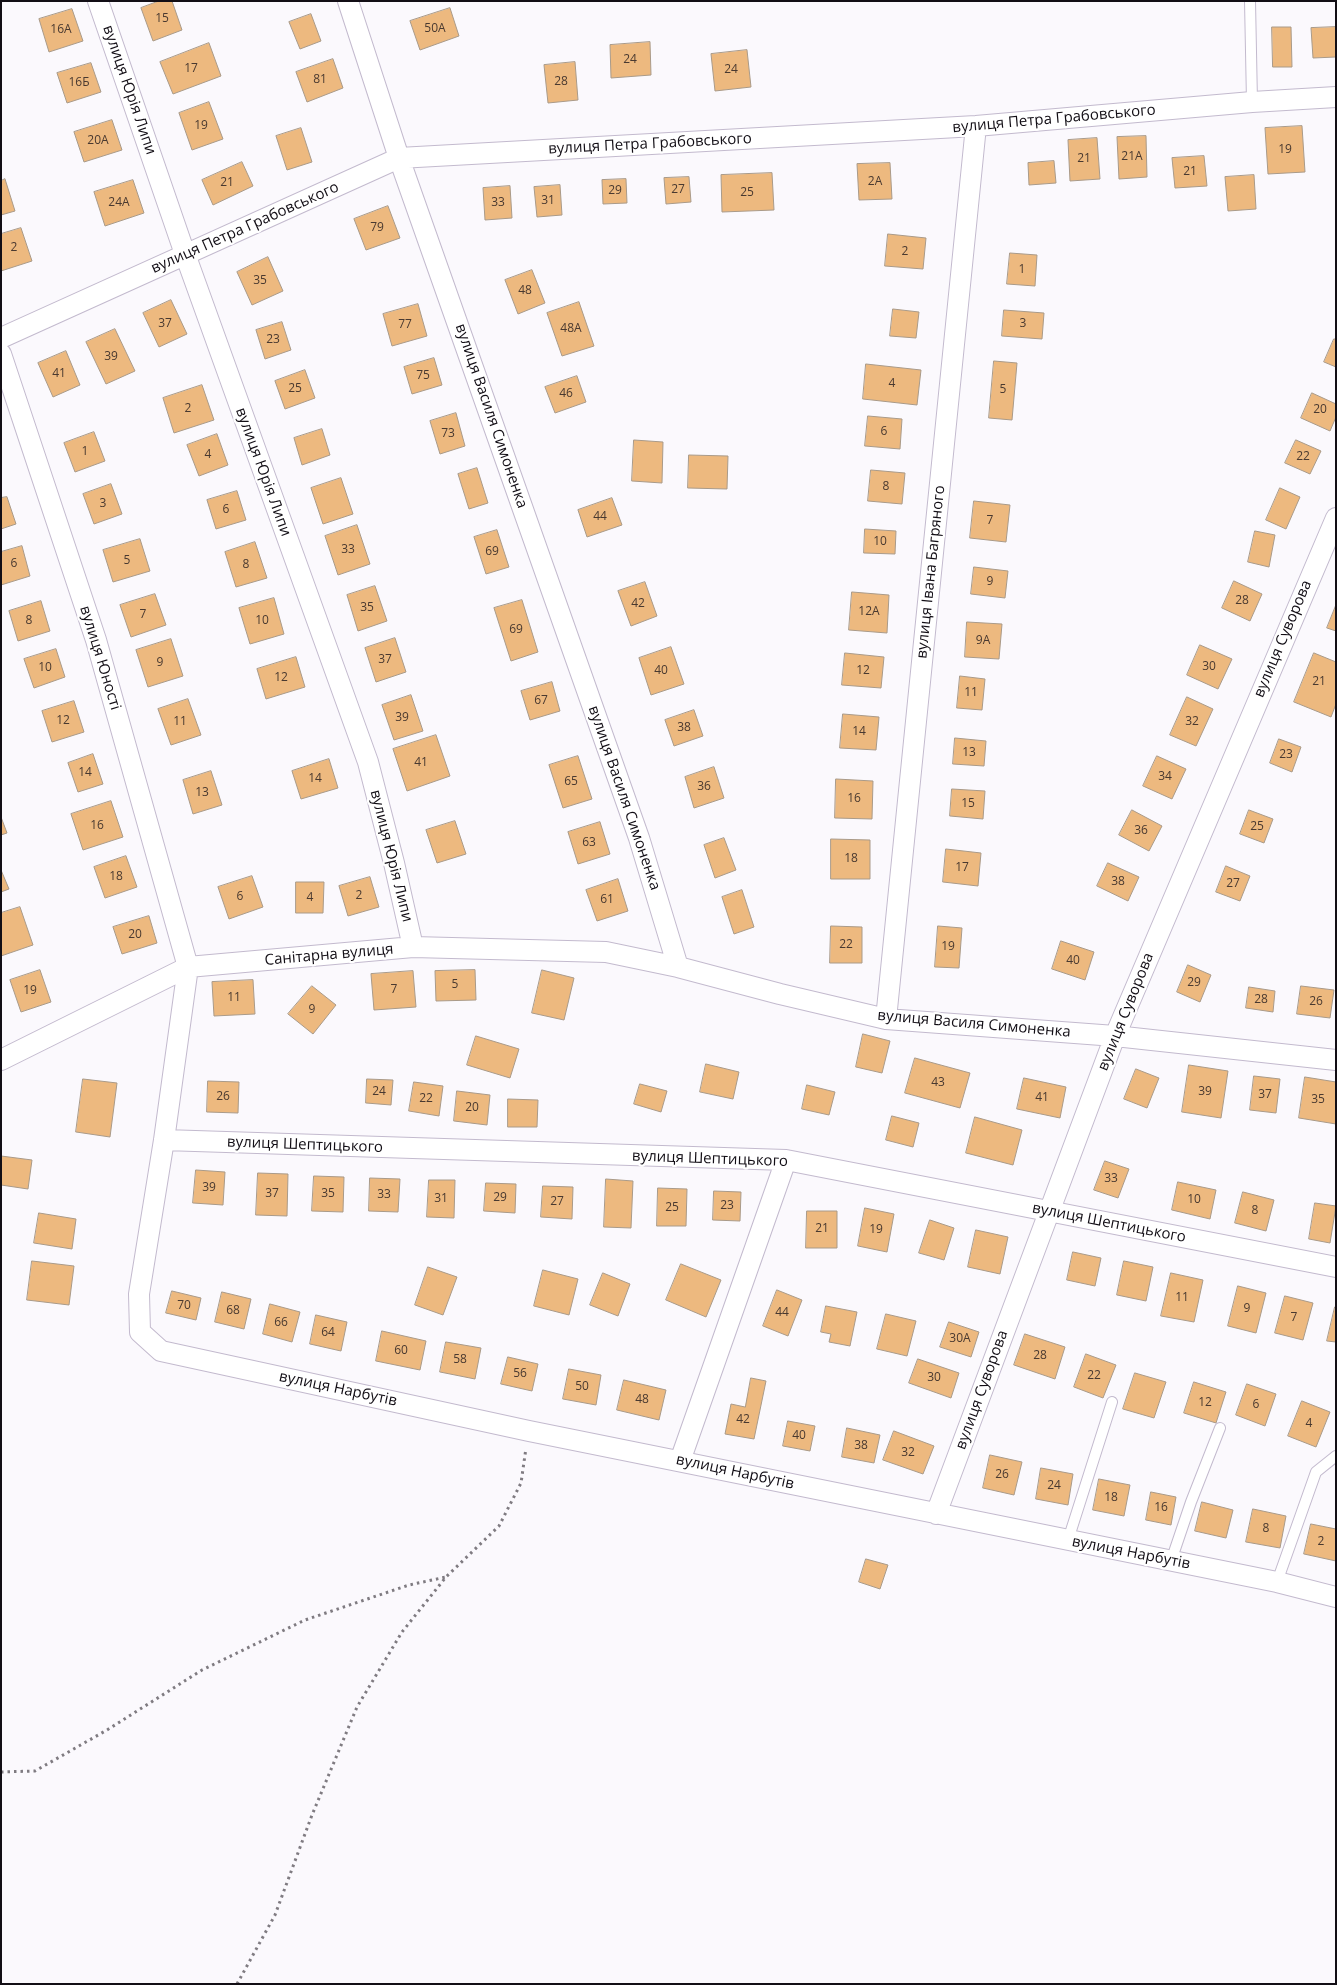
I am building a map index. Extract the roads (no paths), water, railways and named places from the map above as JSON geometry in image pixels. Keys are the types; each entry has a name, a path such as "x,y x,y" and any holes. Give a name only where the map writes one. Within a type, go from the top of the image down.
{"street":[{"name":"вулиця Юрія Липи","path":"98,1 185,254 368,762 394,863 413,948"},
{"name":"вулиця Василя Симоненка","path":"348,1 400,158 639,838 678,967 886,1019 1115,1036 1336,1060"},
{"name":"вулиця Петра Грабовського","path":"1,338 400,158 976,126 1252,102 1336,97"},
{"name":"вулиця Івана Багряного","path":"886,1019 976,126"},
{"name":"вулиця Юності","path":"1,354 96,640 188,966"},
{"name":"вулиця Суворова","path":"936,1514 1115,1036 1336,518"},
{"name":"Санітарна вулиця","path":"1,1060 188,966 413,948 606,952 678,967"},
{"path":"164,1140 188,966"},
{"name":"вулиця Шептицького","path":"164,1140 786,1160 1336,1267"},
{"name":"вулиця Нарбутів","path":"164,1140 139,1294 140,1332 161,1350 529,1431 1277,1582 1336,1597"},
{"path":"680,1461 786,1160"}],"lane":[{"path":"1250,1 1252,102"},
{"path":"1068,1540 1112,1402"},
{"path":"1171,1561 1220,1428"},
{"path":"1277,1582 1316,1472 1336,1456"}]}
